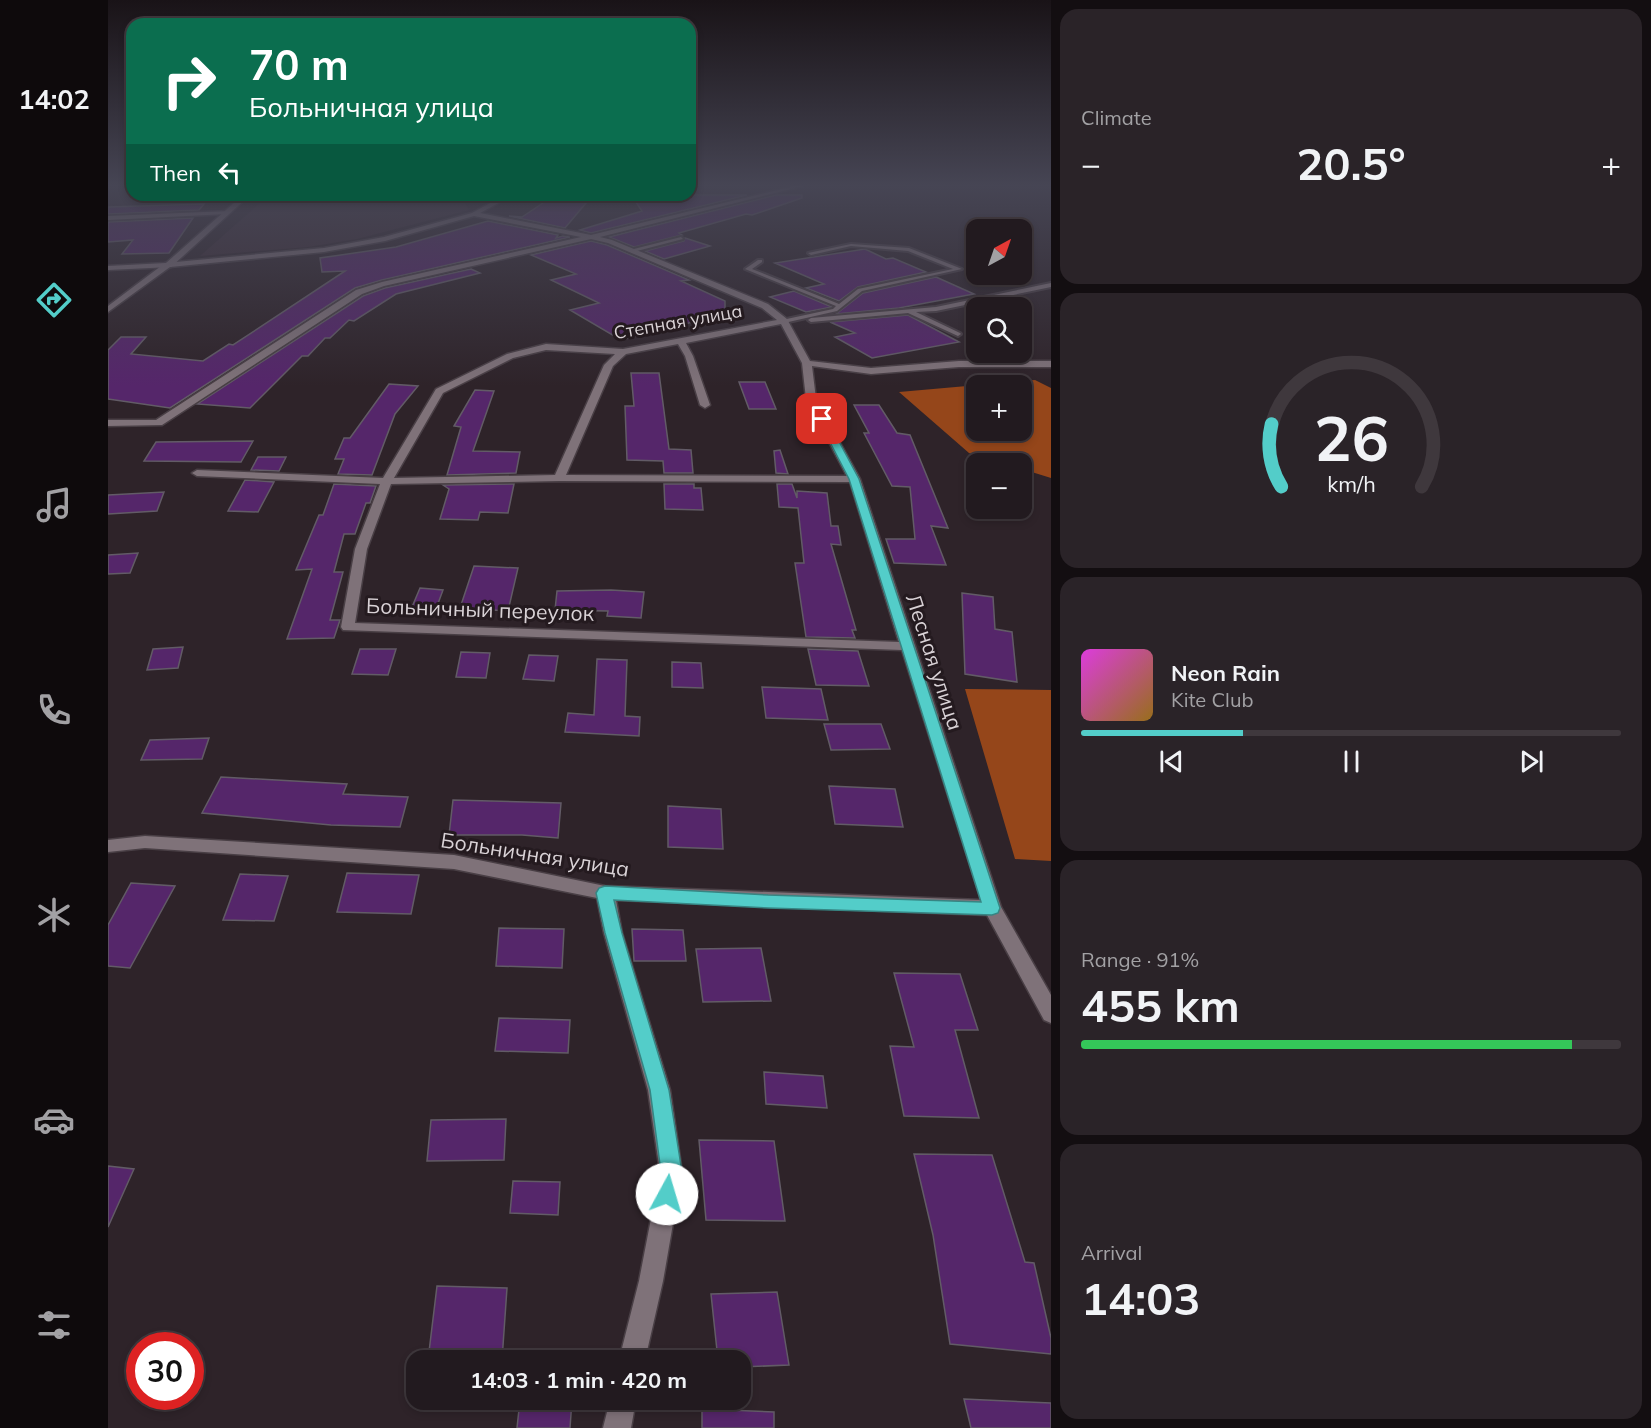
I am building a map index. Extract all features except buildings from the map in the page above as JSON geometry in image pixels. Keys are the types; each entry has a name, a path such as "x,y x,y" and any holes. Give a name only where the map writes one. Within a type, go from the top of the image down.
{"street":[{"path":"108,310 182,253"},
{"path":"108,268 168,265 297,253"},
{"path":"108,423 158,423 359,292 382,284 522,253"},
{"path":"639,253 765,306 784,321"},
{"name":"Степная улица","path":"387,481 439,391 510,356 546,347 623,352 784,321"},
{"name":"Лесная улица","path":"784,321 807,363 811,399 854,479 992,908 1051,1014"},
{"path":"680,340 689,356 705,405"},
{"path":"559,478 609,365 623,352"},
{"path":"807,363 871,371 959,364 1051,364"},
{"path":"197,472 387,481 559,478 854,479"},
{"name":"Больничный переулок","path":"387,481 361,549 348,627 906,646"},
{"name":"Больничная улица","path":"108,846 146,842 454,862 605,893 768,902 992,908"},
{"path":"605,893 614,933 659,1090 671,1172 651,1281 634,1350"},
{"path":"617,1428 622,1410"}],"lane":[{"path":"784,321 835,310 860,290 959,269 916,253"},
{"path":"760,261 748,269 840,306"},
{"path":"799,317 816,321 936,309 1051,285"},
{"path":"909,311 958,334"}],"shaded area":[{"path":"204,253 240,253 200,256"},
{"path":"1032,380 1051,388 1051,478 1032,472 1032,453 969,453 899,392 966,386 966,441 1032,441"},
{"path":"965,689 1051,690 1051,861 1015,859"}],"route":[{"path":"667,1194 671,1172 659,1090 614,933 605,893 768,902 992,908 854,479 822,419"}]}
